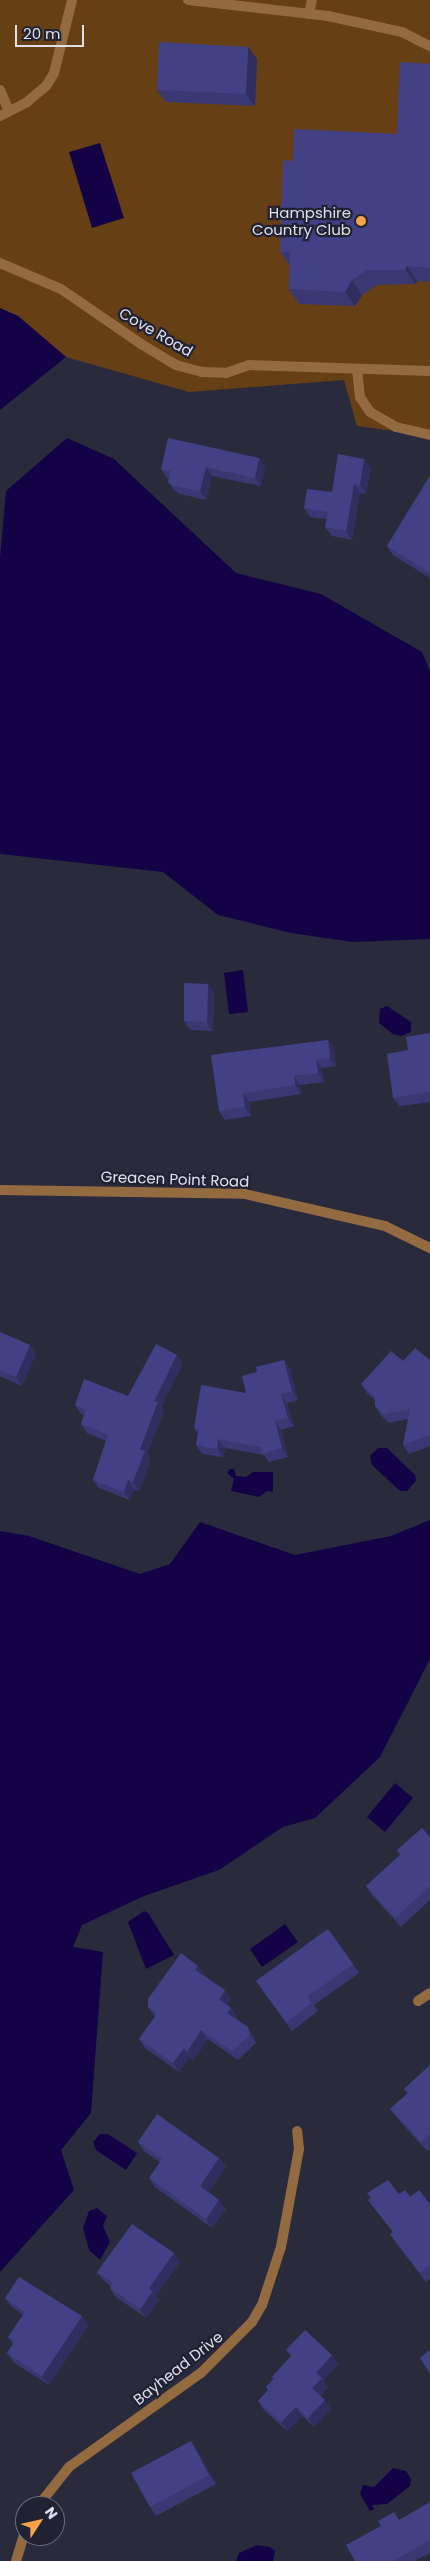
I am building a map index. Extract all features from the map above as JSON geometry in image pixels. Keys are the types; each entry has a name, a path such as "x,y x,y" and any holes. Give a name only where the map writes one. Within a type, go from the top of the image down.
{"street":[{"path":"0,90 5,113 46,86 54,73 72,0"},
{"path":"188,0 219,2 309,14 402,32 428,43"},
{"path":"309,14 312,0"},
{"name":"Cove Road","path":"0,262 61,289 176,365 202,372 226,373 249,365 430,371"},
{"path":"357,369 360,397 370,412 396,427 430,435"},
{"name":"Greacen Point Road","path":"0,1190 245,1194 385,1226 430,1248"},
{"path":"418,2001 430,1993"},
{"name":"Bayhead Drive","path":"46,2496 69,2467 201,2373 252,2322 262,2305 281,2247 299,2149 297,2131"},
{"path":"16,2561 20,2546"}],"shaded area":[{"name":"Hampshire Country Club","path":"0,0 430,0 430,436 357,426 344,380 189,392 66,357 18,316 0,308"},
{"path":"100,143 124,218 92,228 69,152"},
{"path":"0,308 18,316 66,357 0,410"},
{"path":"67,438 114,459 236,573 321,594 422,652 430,671 430,939 353,942 291,933 218,915 163,872 0,854 0,558 6,491"},
{"path":"243,970 248,1012 229,1014 224,973"},
{"path":"387,1006 411,1022 411,1032 401,1036 393,1034 379,1023 380,1009"},
{"path":"378,1448 387,1448 415,1475 416,1481 407,1491 400,1491 372,1465 370,1456"},
{"path":"230,1469 234,1469 236,1476 246,1477 253,1472 273,1472 273,1492 267,1491 259,1497 231,1491 234,1479 227,1473"},
{"path":"430,1520 430,1659 380,1757 315,1818 283,1827 219,1870 144,1896 82,1925 73,1947 103,1952 91,2113 61,2150 74,2190 0,2272 0,1531 29,1536 140,1574 170,1564 200,1522 295,1555 391,1536"},
{"path":"395,1783 413,1798 385,1832 367,1817"},
{"path":"144,1911 148,1913 174,1955 146,1969 128,1922"},
{"path":"285,1924 298,1942 262,1967 250,1949"},
{"path":"100,2134 108,2134 137,2153 126,2170 96,2150 93,2142"},
{"path":"97,2208 107,2216 103,2226 110,2242 100,2260 89,2250 83,2228 89,2211"},
{"path":"393,2468 406,2471 411,2479 410,2486 387,2504 372,2505 374,2509 370,2511 360,2494 363,2485 374,2487"},
{"path":"257,2545 270,2547 275,2551 273,2561 236,2561 239,2553"}],"building":[{"path":"159,42 248,47 246,94 157,90"},
{"name":"Hampshire Country Club","path":"400,62 430,64 430,268 407,266 405,270 367,270 352,280 345,292 289,289 290,252 280,252 283,160 293,161 294,129 397,134"},
{"path":"168,438 259,458 255,478 206,467 200,491 174,486 168,482 171,471 161,469"},
{"path":"338,454 364,459 360,485 354,484 346,531 325,527 328,512 304,508 307,489 332,492"},
{"path":"430,477 430,573 387,546"},
{"path":"184,983 208,984 207,1022 184,1021"},
{"path":"430,1033 430,1092 393,1098 387,1054 408,1050 406,1037"},
{"path":"328,1040 330,1058 316,1060 318,1073 294,1076 295,1085 243,1093 245,1107 219,1111 211,1055"},
{"path":"0,1332 30,1345 16,1377 0,1370"},
{"path":"156,1344 177,1355 154,1401 158,1402 140,1449 145,1451 133,1482 128,1480 124,1492 93,1480 108,1435 81,1424 86,1410 75,1405 84,1379 128,1396"},
{"path":"415,1348 430,1360 430,1435 403,1445 410,1409 383,1414 375,1406 375,1397 361,1384 391,1351 403,1361"},
{"path":"284,1360 292,1391 281,1394 288,1418 275,1421 282,1448 263,1454 261,1447 218,1439 217,1449 196,1445 199,1429 194,1428 201,1385 246,1393 242,1376 257,1372 256,1367"},
{"path":"422,1828 430,1837 430,1886 395,1918 366,1886 401,1854 397,1850"},
{"path":"328,1929 353,1964 307,1997 312,2003 286,2022 256,1981"},
{"path":"181,1953 198,1966 195,1970 225,1990 219,1999 231,2008 227,2013 248,2027 250,2035 232,2051 201,2030 187,2052 184,2048 173,2063 139,2039 157,2014 148,2007 148,1999"},
{"path":"430,2065 430,2133 421,2142 390,2109 408,2093 404,2089"},
{"path":"157,2114 219,2158 200,2186 219,2200 206,2219 149,2178 162,2159 138,2142"},
{"path":"388,2180 399,2194 405,2190 410,2197 419,2190 430,2204 430,2265 420,2273 390,2234 393,2232 368,2200 371,2198 367,2193"},
{"path":"132,2224 174,2253 149,2288 153,2291 140,2309 110,2288 113,2283 97,2272"},
{"path":"19,2277 82,2316 42,2376 7,2353 15,2341 8,2337 25,2312 5,2298"},
{"path":"305,2330 332,2355 316,2373 322,2378 312,2388 325,2400 308,2418 296,2407 281,2422 258,2401 268,2390 266,2387 274,2379 272,2377 292,2355 286,2350"},
{"path":"430,2350 430,2374 420,2358"},
{"path":"191,2441 209,2475 150,2507 131,2473"},
{"path":"430,2502 430,2540 393,2561 355,2561 346,2545 381,2526 378,2521 394,2512 399,2520"}],"place":[{"name":"Hampshire Country Club","path":"361,221"}]}
